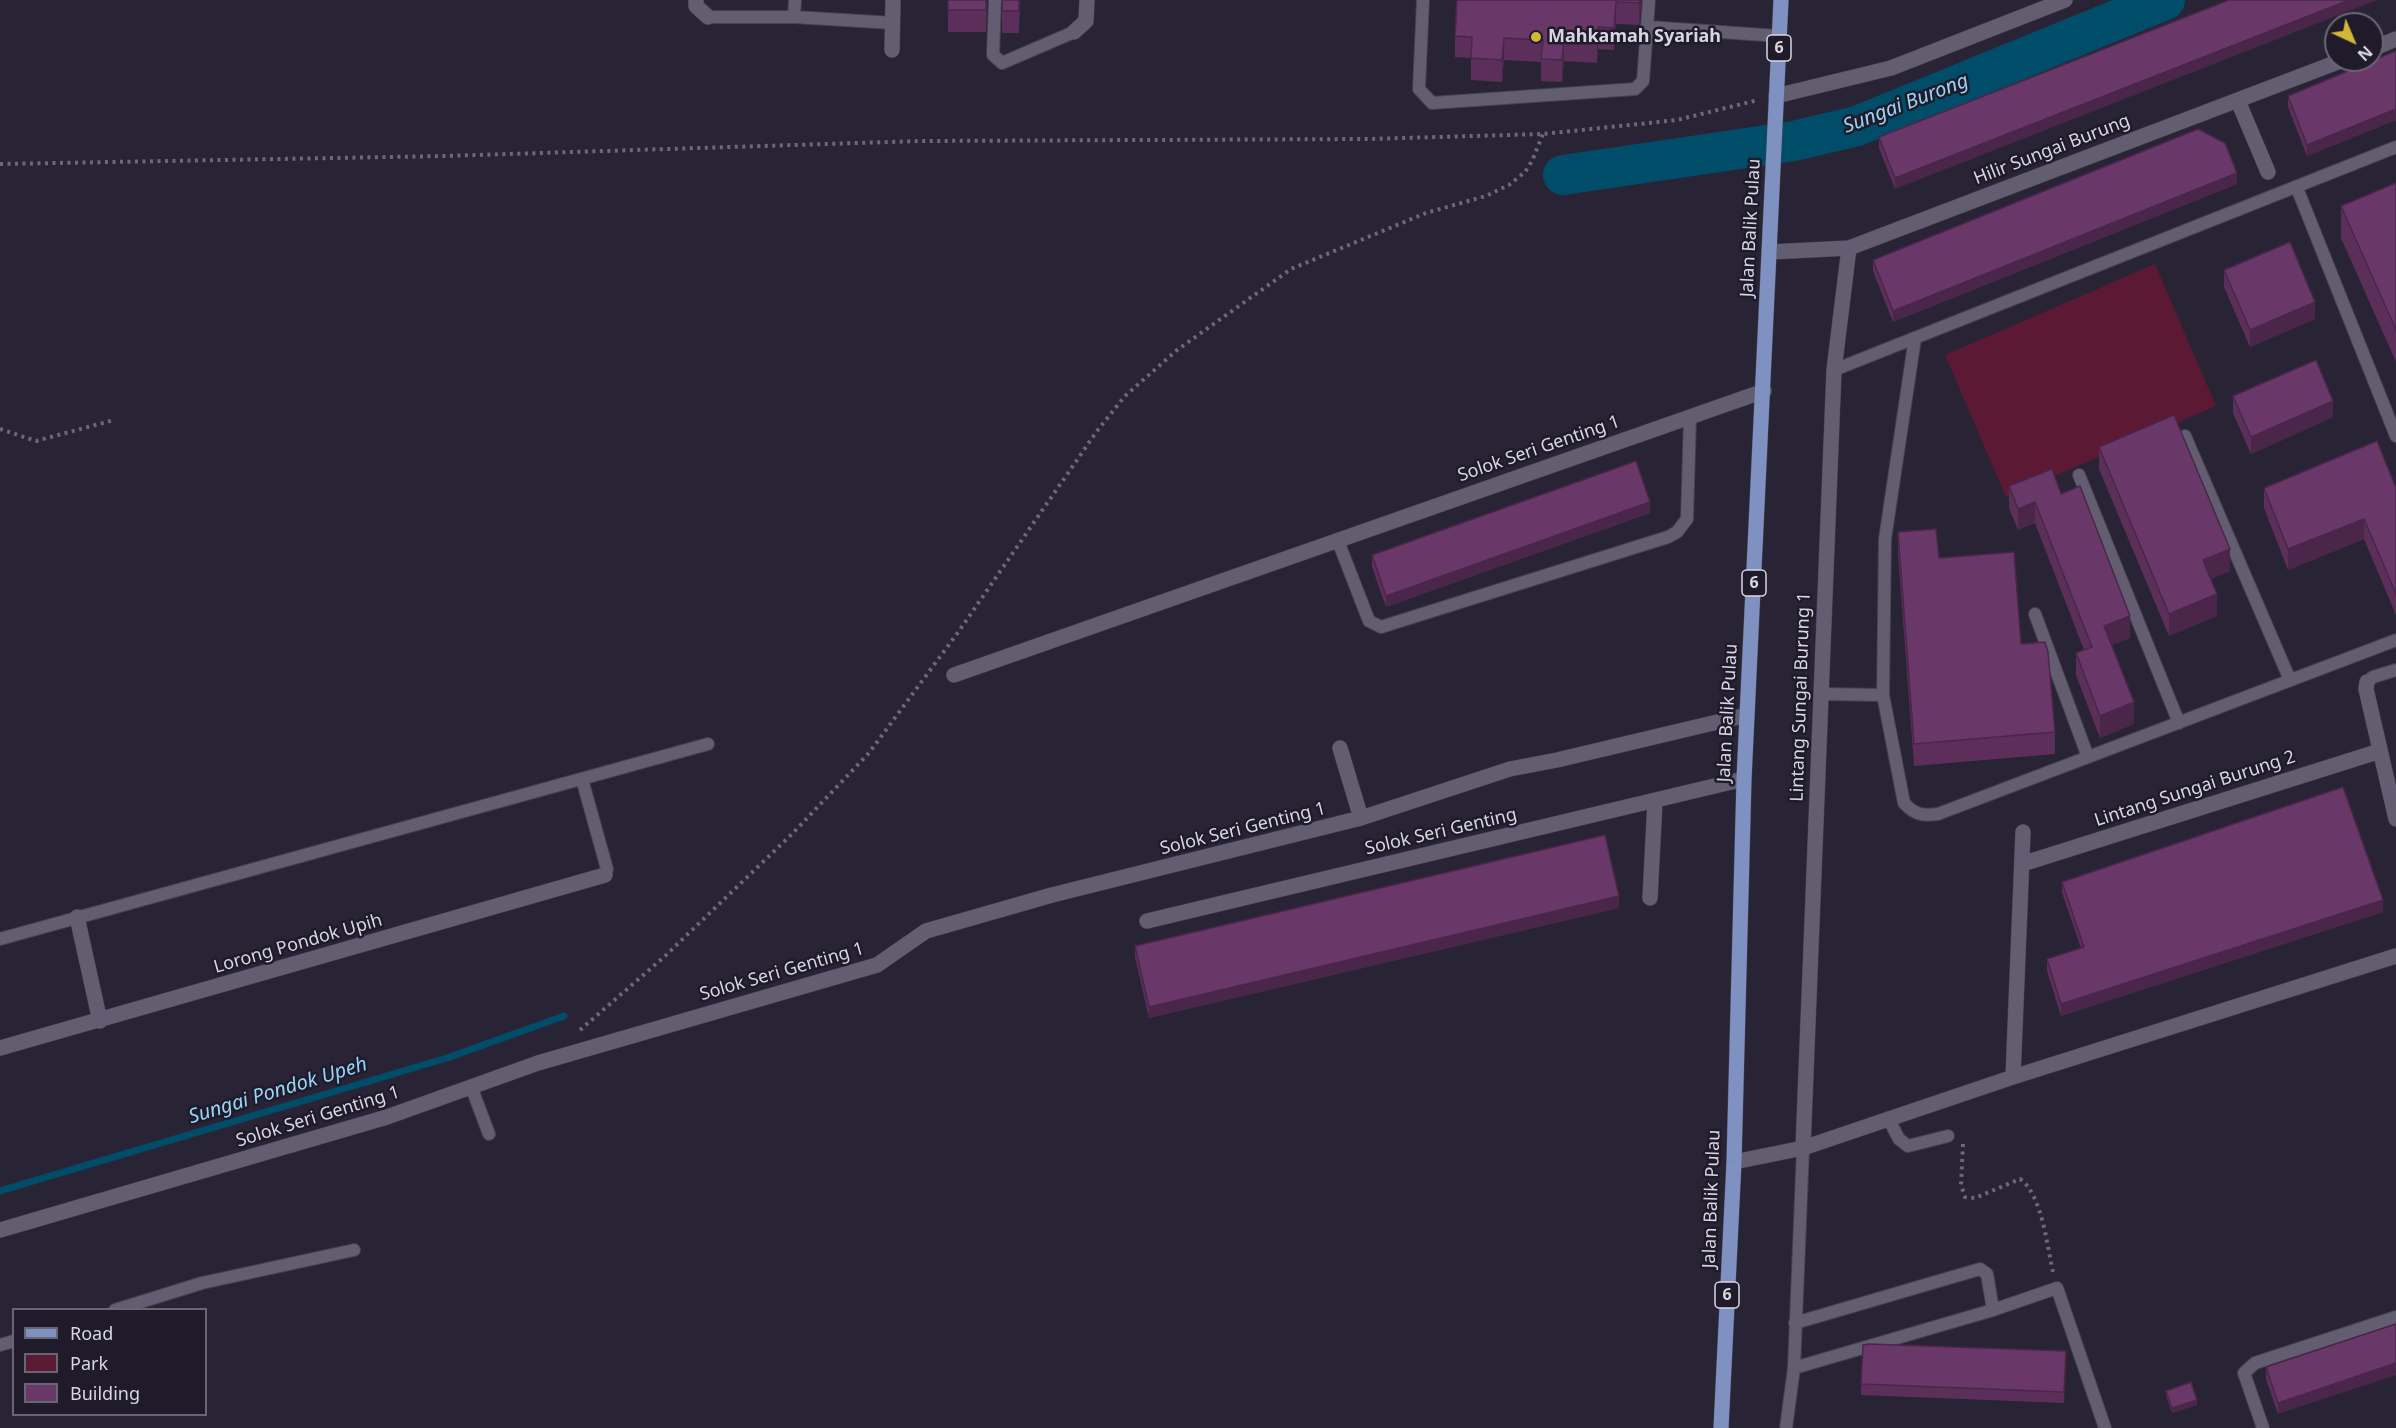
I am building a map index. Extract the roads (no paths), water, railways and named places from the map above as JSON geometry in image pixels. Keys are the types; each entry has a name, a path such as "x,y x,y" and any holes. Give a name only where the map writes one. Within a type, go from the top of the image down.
{"main road":[{"name":"Jalan Balik Pulau","path":"1721,1428 1734,1162 1744,779 1781,0"}],"street":[{"path":"696,0 696,6 708,17"},
{"path":"892,50 893,0"},
{"path":"1074,32 1086,21 1087,0"},
{"path":"1776,96 1891,68 2065,0"},
{"name":"Hilir Sungai Burung","path":"1770,252 1849,248 2324,67"},
{"path":"2238,101 2268,172"},
{"name":"Lintang Sungai Burung 1","path":"1803,1148 1834,370 1849,248"},
{"name":"Solok Seri Genting 1","path":"954,675 1764,391"},
{"path":"2367,682 2366,689 2396,819"},
{"name":"Solok Seri Genting 1","path":"0,1230 387,1118 472,1089 538,1063 877,965 926,931 1052,895 1361,818 1510,769 1747,715"},
{"path":"1340,747 1361,818"},
{"name":"Lintang Sungai Burung 2","path":"2022,864 2380,751"},
{"name":"Solok Seri Genting","path":"1147,921 1744,779"},
{"path":"1650,898 1655,801"},
{"path":"2013,1077 2024,832"},
{"name":"Lorong Pondok Upih","path":"0,1048 605,875"},
{"path":"77,917 100,1021"},
{"path":"1734,1162 1803,1148 2013,1077 2396,956"}],"lane":[{"path":"794,18 795,0"},
{"path":"995,0 993,55 1002,63 1074,32"},
{"path":"1423,0 1419,89 1432,103 1635,89 1643,81 1649,0"},
{"path":"708,17 893,23"},
{"path":"1648,27 1779,36"},
{"path":"1834,370 2396,147"},
{"path":"2297,188 2396,436"},
{"path":"1915,338 1885,539 1883,695 1904,803 1912,812 1924,816 1938,814 2396,640"},
{"path":"1338,541 1369,621 1381,627 1668,537 1677,532 1687,519 1690,417"},
{"path":"2185,436 2290,680"},
{"path":"2079,475 2179,723"},
{"path":"2035,614 2088,757"},
{"path":"2367,682 2373,677 2396,670"},
{"path":"1821,694 1883,695"},
{"path":"0,939 708,744"},
{"path":"582,779 608,869 605,875"},
{"path":"472,1089 489,1134"},
{"path":"1888,1119 1899,1139 1908,1146 1948,1136"},
{"path":"1786,1428 1794,1368 1803,1148"},
{"path":"121,1308 202,1283 354,1250"},
{"path":"1795,1323 1980,1269 1987,1274 1994,1310"},
{"path":"1794,1368 1994,1310 2057,1288 2105,1428"},
{"path":"2263,1428 2244,1373 2255,1363 2396,1317"}],"waterway":[{"name":"Sungai Burong","path":"1563,175 1794,141 1857,126 2165,0"},
{"name":"Sungai Pondok Upeh","path":"0,1191 447,1058 564,1016"}],"place":[{"name":"Mahkamah Syariah","path":"1536,37"}]}
